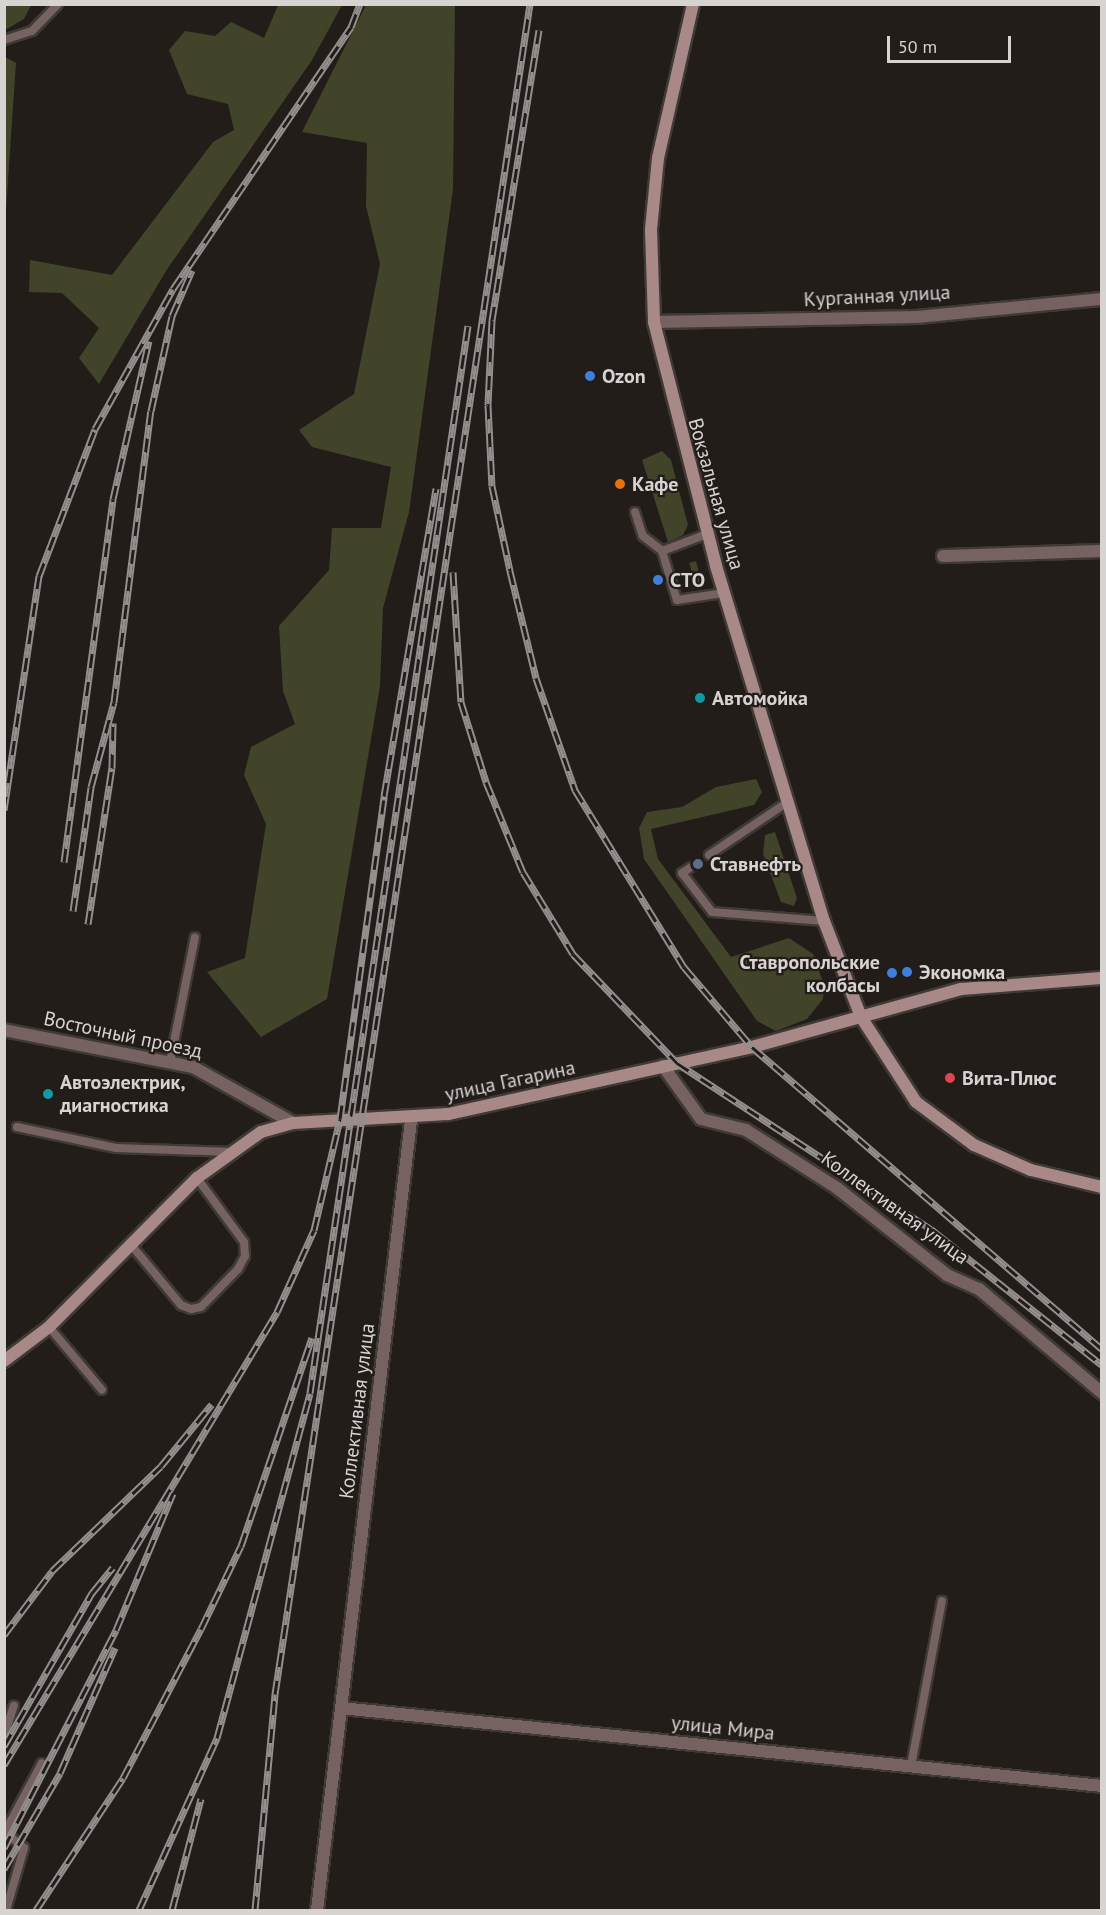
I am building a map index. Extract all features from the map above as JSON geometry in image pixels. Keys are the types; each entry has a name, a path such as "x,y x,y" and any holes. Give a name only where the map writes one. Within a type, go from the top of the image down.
{"main road":[{"name":"Вокзальная улица","path":"693,4 658,158 651,230 654,322 707,534 786,803 824,921 861,1017 916,1102 974,1145 1031,1170 1101,1187"},
{"name":"улица Гагарина","path":"4,1361 49,1327 198,1178 261,1132 292,1123 411,1120 663,1066 861,1017 961,989 1101,978"}],"street":[{"name":"Курганная улица","path":"654,322 917,316 1101,299"},
{"path":"943,556 1101,551"},
{"name":"Восточный проезд","path":"4,1030 193,1066 292,1123"},
{"name":"Коллективная улица","path":"663,1066 701,1119 746,1130 837,1188 947,1275 979,1289 1101,1393"},
{"name":"Коллективная улица","path":"317,1911 411,1120"},
{"name":"улица Мира","path":"341,1708 1101,1786"}],"lane":[{"path":"4,40 32,31 58,4"},
{"path":"635,512 643,536 662,551 677,600 724,593"},
{"path":"662,551 707,534"},
{"path":"709,855 786,803"},
{"path":"691,867 682,873 712,912 824,921"},
{"path":"170,1062 195,937"},
{"path":"17,1127 116,1148 232,1152"},
{"path":"132,1246 181,1305 191,1309 201,1307 238,1269 245,1256 244,1242 198,1178"},
{"path":"49,1327 102,1390"},
{"path":"912,1767 942,1601"},
{"path":"4,1736 14,1706"},
{"path":"6,1911 24,1848 5,1832 42,1763"}],"green space":[{"path":"5,4 31,5 24,19 5,30"},
{"path":"278,5 342,5 312,60 166,271 99,384 79,358 99,328 62,293 29,292 30,260 112,275 213,142 234,130 228,104 187,94 169,50 185,31 215,36 231,22 264,38"},
{"path":"366,5 455,5 453,189 409,512 383,608 380,686 327,999 261,1037 207,972 245,958 266,824 244,775 251,747 295,724 283,691 279,626 329,570 332,528 381,528 391,467 312,447 299,430 354,394 380,264 366,206 367,143 302,132"},
{"path":"5,57 16,63 5,225"},
{"path":"662,451 671,460 688,525 683,535 668,542 642,460"},
{"path":"696,561 702,584 697,586 689,563"},
{"path":"756,779 762,792 754,805 651,829 658,859 731,957 789,938 813,954 824,985 823,999 807,1019 776,1031 757,1021 644,859 639,828 647,812 682,807 716,787"},
{"path":"775,832 797,898 794,906 781,902 763,854 765,835"}],"railway":[{"path":"4,810 39,576 95,429 173,289 351,27 360,4"},
{"path":"255,1910 275,1694 530,4"},
{"path":"539,30 492,320 488,405 492,486 510,571 536,678 575,790 684,967 752,1047 1102,1349"},
{"path":"73,911 91,787 114,702 151,411 172,316 192,270"},
{"path":"139,1910 217,1738 310,1393 468,326"},
{"path":"64,862 113,499 149,341"},
{"path":"4,1765 277,1312 314,1230 340,1119 384,796 436,488"},
{"path":"453,572 461,702 486,782 523,872 573,954 677,1063 931,1229 1102,1365"},
{"path":"88,924 112,768 113,723"},
{"path":"36,1910 123,1778 201,1629 241,1546 312,1338"},
{"path":"4,1635 52,1571 161,1466 212,1404"},
{"path":"4,1848 116,1630 173,1493"},
{"path":"4,1746 92,1593 113,1567"},
{"path":"4,1869 60,1773 115,1648"},
{"path":"172,1910 201,1799"}],"place":[{"name":"Ozon","path":"590,376"},
{"name":"Кафе","path":"620,484"},
{"name":"СТО","path":"658,580"},
{"name":"Автомойка","path":"700,698"},
{"name":"Ставнефть","path":"698,864"},
{"name":"Экономка","path":"907,972"},
{"name":"Ставропольские колбасы","path":"892,973"},
{"name":"Вита-Плюс","path":"950,1078"},
{"name":"Автоэлектрик, диагностика","path":"48,1094"}]}
